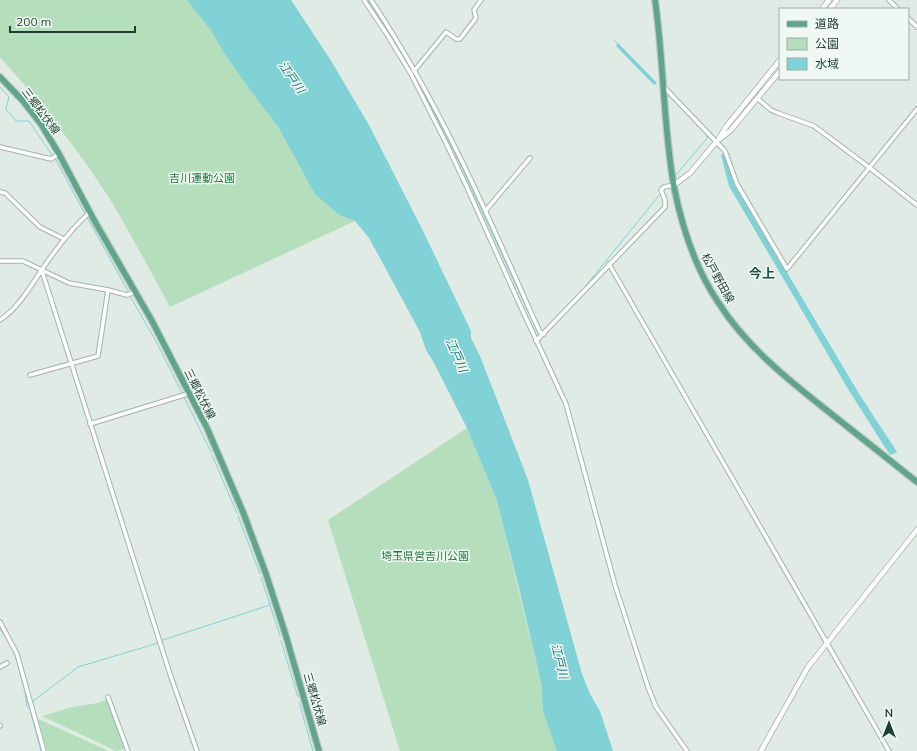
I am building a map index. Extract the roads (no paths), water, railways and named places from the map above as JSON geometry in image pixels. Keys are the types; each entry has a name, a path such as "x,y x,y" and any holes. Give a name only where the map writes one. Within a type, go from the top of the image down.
{"main road":[{"name":"松戸野田線","path":"655,0 660,31 668,143 674,185 682,220 698,265 718,302 760,353 800,390 917,482"},
{"name":"三郷松伏線","path":"0,77 23,101 41,124 59,154 87,215 163,342 207,428 227,473 257,550 286,636 319,751"}],"street":[{"path":"364,0 411,74 466,183 536,341 566,404 615,585 648,688 656,707 687,751"},
{"path":"371,0 415,71 437,112 486,210 532,317 540,332 544,334"},
{"path":"411,74 446,32 456,39 460,39 476,18 474,10 481,0"},
{"path":"823,8 829,0"},
{"path":"831,8 837,0"},
{"path":"889,0 897,8"},
{"path":"909,19 917,27"},
{"path":"536,341 664,207 665,200 661,190 664,187 674,185 690,173 779,61"},
{"path":"717,141 730,131 779,72"},
{"path":"664,87 725,150 737,184 787,269 917,109"},
{"path":"758,99 778,113 814,126 917,205"},
{"path":"0,147 51,159 59,154"},
{"path":"486,210 530,158"},
{"path":"0,192 5,193 40,227 64,239"},
{"path":"0,320 10,313 31,287 64,239 87,215"},
{"path":"0,261 23,262 69,283 127,295 134,292"},
{"path":"609,264 889,751"},
{"path":"42,271 170,674 197,751"},
{"path":"30,375 98,356 108,290"},
{"path":"90,424 188,393"},
{"path":"761,751 800,678 826,642 917,530"},
{"path":"0,622 17,654 44,751"},
{"path":"0,667 7,663"},
{"path":"108,698 128,751"}],"water":[{"name":"江戸川","path":"187,0 291,0 330,59 369,125 423,231 471,331 471,338 480,356 528,480 582,674 590,694 600,711 613,751 557,751 543,711 542,687 497,501 467,428 426,350 420,332 369,238 355,221 339,215 315,194 277,125 226,56 212,32"},
{"path":"618,43 657,83 654,85 616,46"},
{"path":"724,153 735,185 858,392 897,452 891,455 888,452 848,389 729,186 721,155"}],"waterway":[{"path":"368,0 375,9"},
{"path":"614,40 619,45"},
{"path":"398,46 447,137 540,335"},
{"path":"0,87 9,97 6,109 16,121 29,121 52,155"},
{"path":"675,176 708,137 706,136"},
{"path":"56,160 85,214"},
{"path":"579,294 661,193"},
{"path":"87,217 129,293"},
{"path":"130,296 157,343 182,393"},
{"path":"545,334 550,329"},
{"path":"184,397 211,452"},
{"path":"212,455 237,513"},
{"path":"238,516 260,574"},
{"path":"261,577 280,636"},
{"path":"32,702 78,667 155,644 163,640 270,605"},
{"path":"0,629 9,642 16,657 27,706 30,709 41,751"},
{"path":"281,641 298,697"},
{"path":"299,702 313,751"}],"district":[{"name":"今上","path":"762,273"}],"park label":[{"name":"吉川運動公園","path":"202,178"},
{"name":"埼玉県営吉川公園","path":"425,556"}]}
